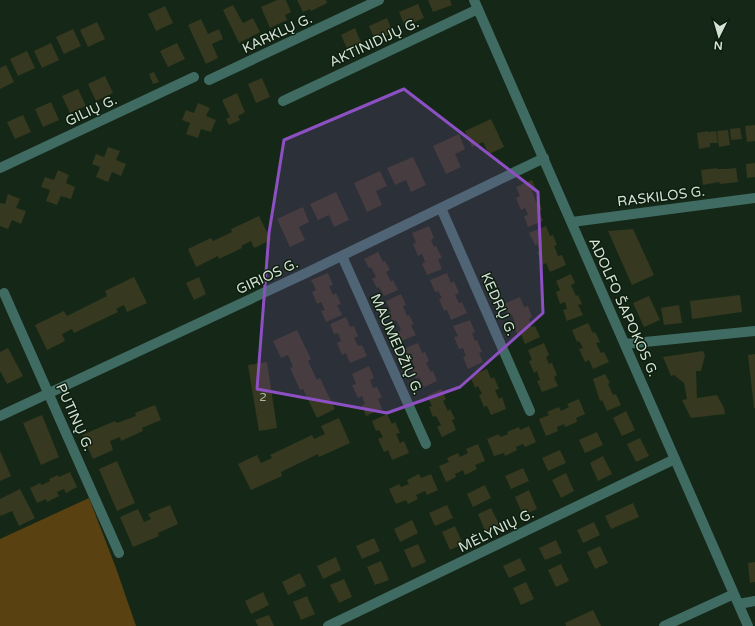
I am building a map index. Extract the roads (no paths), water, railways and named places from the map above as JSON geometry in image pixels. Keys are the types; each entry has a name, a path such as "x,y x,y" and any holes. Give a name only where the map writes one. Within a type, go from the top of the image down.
{"street":[{"name":"KARKLŲ G.","path":"210,80 379,0"},
{"name":"AKTINIDIJŲ G.","path":"283,101 476,4"},
{"name":"ADOLFO ŠAPOKOS G.","path":"476,4 748,626"},
{"name":"GILIŲ G.","path":"0,168 194,77"},
{"name":"GIRIOS G.","path":"0,416 342,256 544,158"},
{"name":"RASKILOS G.","path":"572,222 755,198"},
{"name":"KEDRŲ G.","path":"441,208 530,411"},
{"name":"MAUMEDŽIŲ G.","path":"342,256 426,444"},
{"name":"PUTINŲ G.","path":"4,293 50,393 119,553"},
{"path":"625,344 755,331"},
{"name":"MĖLYNIŲ G.","path":"328,626 675,459"},
{"path":"664,626 734,594"},
{"path":"739,604 755,601"}]}
